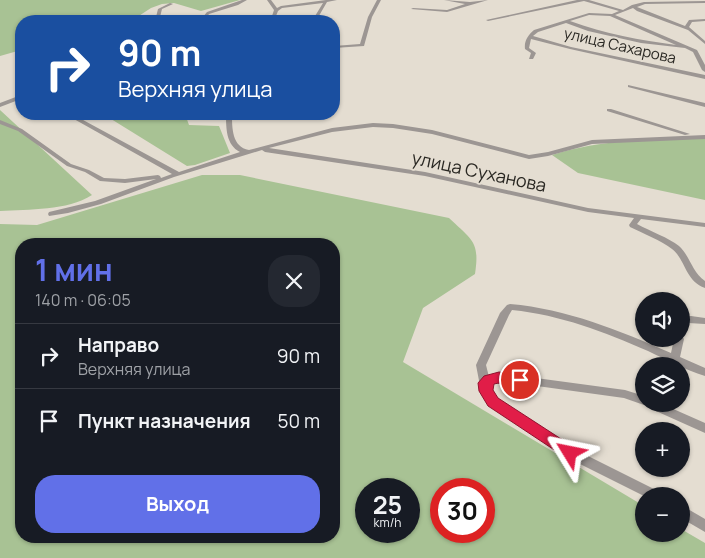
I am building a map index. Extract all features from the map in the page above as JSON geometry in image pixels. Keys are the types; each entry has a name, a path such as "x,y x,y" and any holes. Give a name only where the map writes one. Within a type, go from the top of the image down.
{"street":[{"path":"206,15 245,0"},
{"path":"269,0 276,10"},
{"path":"276,10 289,5 335,0"},
{"path":"340,47 362,45 370,17 379,0"},
{"path":"446,0 470,3"},
{"path":"413,9 447,11 486,0"},
{"path":"488,20 584,0 623,10"},
{"path":"279,1 289,5"},
{"path":"317,15 325,2"},
{"path":"610,15 633,6 649,3 705,2"},
{"path":"156,15 159,9 171,4"},
{"path":"633,6 642,12 688,29 705,43"},
{"path":"274,15 276,10"},
{"path":"531,58 534,53 527,49 526,46 530,37 536,32 589,14 610,15 695,51 705,70"},
{"path":"688,29 689,22 705,20"},
{"path":"568,22 590,30 641,42 684,47"},
{"name":"улица Сахарова","path":"530,37 705,78"},
{"path":"630,86 705,106"},
{"path":"0,99 15,98"},
{"path":"0,105 15,99"},
{"path":"609,110 705,137"},
{"path":"79,120 178,174"},
{"path":"229,120 231,141 240,150 246,152"},
{"path":"0,122 21,131 69,165 87,171 124,193"},
{"path":"52,214 78,210 246,152 310,135 372,124 406,127 529,156 548,154 592,142 697,136"},
{"path":"0,129 21,131"},
{"name":"улица Суханова","path":"246,152 280,151 399,170 588,210 705,225"},
{"path":"102,180 125,181 170,177"},
{"path":"639,216 633,225 675,247 679,251 690,274 705,285"},
{"path":"638,487 570,453 493,402 486,391 481,365 505,313 510,307 557,313 669,357"},
{"path":"690,319 705,321"},
{"path":"690,366 705,372"},
{"path":"485,383 499,377 625,394 635,398"},
{"path":"670,412 705,428"},
{"path":"690,517 705,526"}],"green space":[{"path":"0,0 240,0 201,11 174,3 162,4 140,15 15,15 15,52 0,56"},
{"path":"0,110 92,195 60,207 0,211"},
{"path":"113,120 187,120 189,125 219,126 230,153 187,166"},
{"path":"705,137 705,200 578,173 552,155 608,143"},
{"path":"202,175 240,175 449,218 469,237 475,248 475,274 423,308 403,362 635,501 635,542 690,542 690,534 705,543 705,558 0,558 0,224 37,225"}],"route":[{"path":"520,380 499,377 489,380 485,383 486,391 493,402 570,453"}]}
